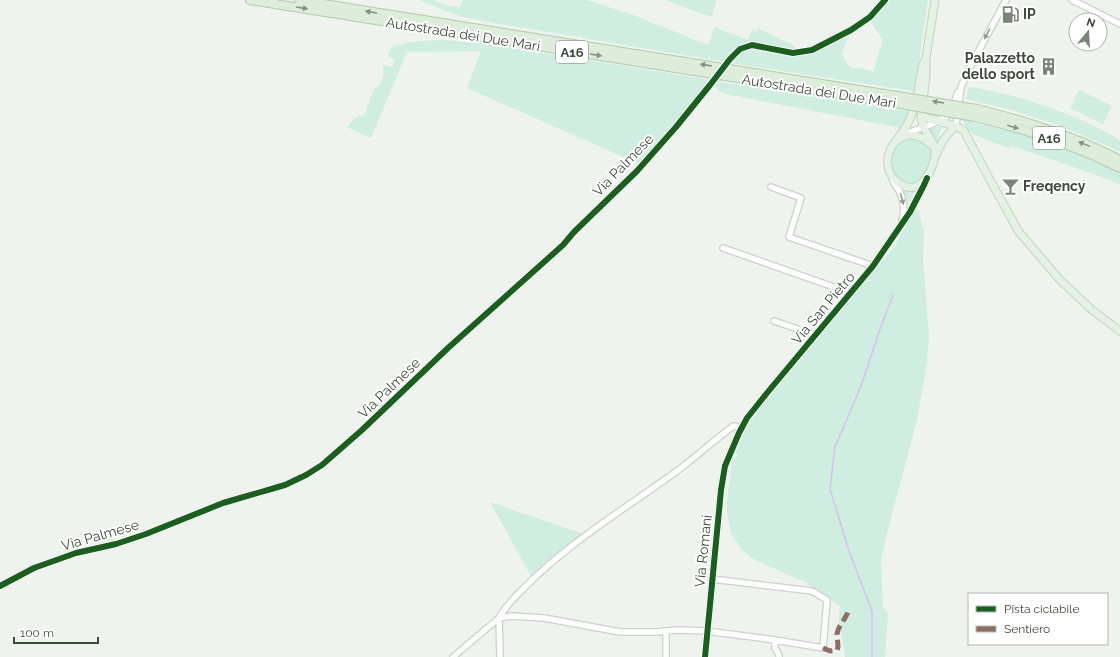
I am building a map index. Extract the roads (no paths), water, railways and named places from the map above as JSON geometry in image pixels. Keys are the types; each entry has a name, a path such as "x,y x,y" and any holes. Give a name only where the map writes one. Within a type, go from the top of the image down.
{"highway":[{"name":"Autostrada dei Due Mari","path":"250,0 896,99 969,108 999,115 1057,133 1120,160"},
{"name":"Autostrada dei Due Mari","path":"299,0 896,99 1025,130 1082,151 1120,168"}],"main road":[{"path":"935,0 926,58 926,75 920,118 924,128 934,144 935,152"},
{"path":"926,58 923,64 912,113 906,128 888,154 888,168 892,177 903,186 910,187 922,183 930,172 935,152 946,135 956,126"},
{"path":"921,112 925,117 956,126 966,133 1019,232 1060,280 1092,310 1120,331"},
{"path":"896,141 907,135 918,136 924,139 935,152"}],"street":[{"path":"730,59 740,49 752,45 793,53 812,50 851,30 870,17 885,0"},
{"path":"907,135 910,132 924,128 949,115 958,90 961,87 1006,0"},
{"path":"1072,0 1120,24"},
{"name":"Via Palmese","path":"0,586 34,568 76,553 116,544 146,534 223,503 285,485 322,465 362,430 448,348 563,245 574,232 637,171 676,127 713,81"},
{"path":"956,126 961,87"},
{"path":"892,177 893,182 902,196 904,212 902,224"},
{"name":"Via San Pietro","path":"731,449 747,418 873,266 910,212 927,178"},
{"path":"771,187 801,198 789,237 873,266"},
{"path":"723,248 850,293"},
{"path":"774,321 815,335"},
{"path":"453,657 499,618 502,612 517,595 558,556 678,470 732,427 742,428"},
{"name":"Via Romani","path":"705,657 721,490 725,466 731,449"},
{"path":"499,618 510,616 544,618 620,632 657,632 677,630 708,632 775,640 823,648 827,600 812,591 712,579"},
{"path":"499,618 500,657"},
{"path":"666,631 666,657"},
{"path":"775,640 775,648 779,657"}],"waterway":[{"path":"872,657 872,611 849,551 830,489 835,447 861,386 893,295"}],"place":[{"name":"IP","path":"1010,14"},
{"name":"Palazzetto dello sport","path":"1048,66"},
{"name":"Freqency","path":"1010,186"}]}
